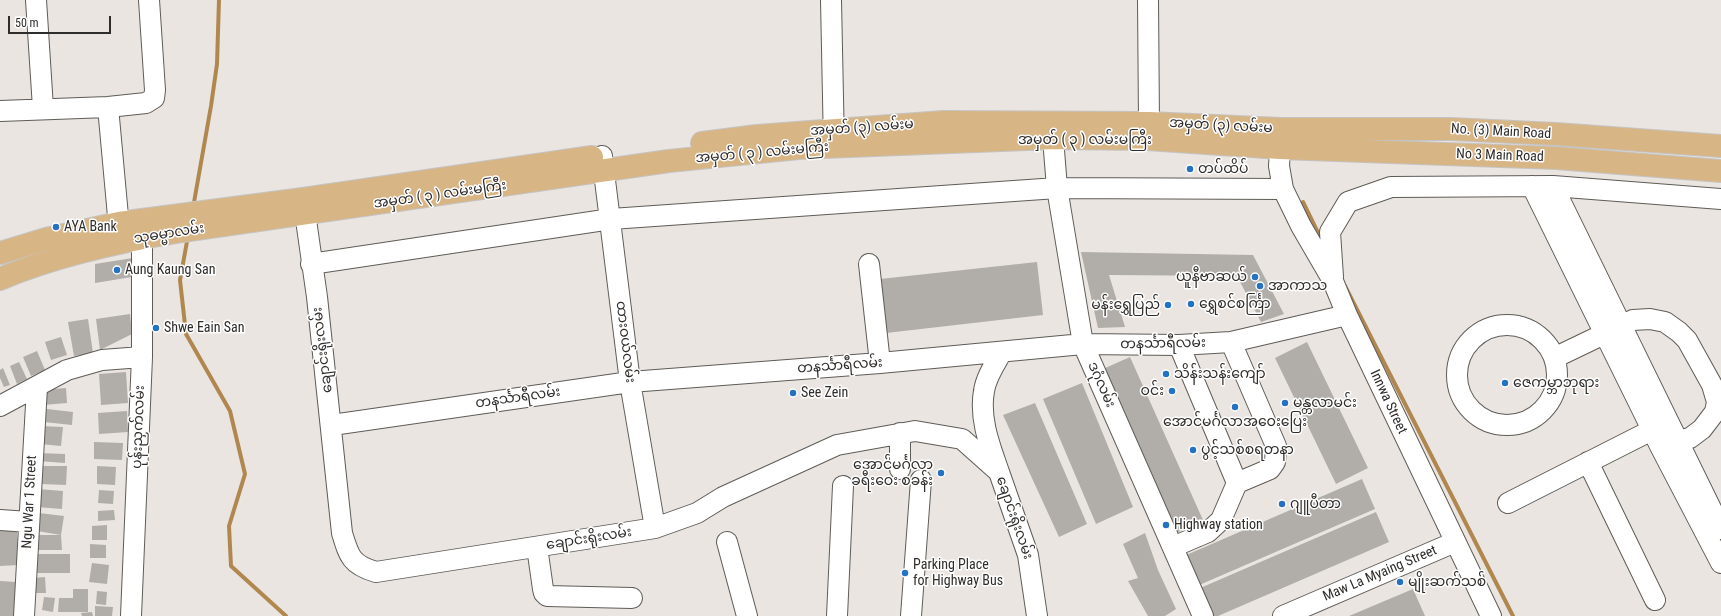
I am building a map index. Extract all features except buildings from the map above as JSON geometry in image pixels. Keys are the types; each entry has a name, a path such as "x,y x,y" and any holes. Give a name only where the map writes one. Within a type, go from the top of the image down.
{"main road":[{"name":"အမှတ် (၃) လမ်းမ","path":"834,138 943,122 1148,131"},
{"name":"No. (3) Main Road","path":"1280,138 1451,129 1556,134 1721,146"},
{"name":"အမှတ် ( ၃ ) လမ်းမကြီး","path":"189,221 303,207 604,163 677,160 800,148 834,138 1053,138 1148,131 1280,138"},
{"name":"No 3 Main Road","path":"1280,138 1721,171"},
{"name":"သုဓမ္မာလမ်း","path":"0,253 46,239 120,233 189,221"},
{"name":"သုဓမ္မာလမ်း","path":"0,280 120,233 142,238 189,221"}],"street":[{"path":"36,0 43,108"},
{"path":"0,111 43,108 108,107 146,103 154,98 155,90 149,0"},
{"path":"832,0 834,138"},
{"path":"1148,0 1148,131"},
{"path":"108,107 120,233"},
{"name":"ဒဂုံလမ်း","path":"1053,138 1057,188 1083,344 1203,616"},
{"name":"Innwa Street","path":"1280,138 1279,166 1283,189 1301,226 1333,281 1347,315 1491,616"},
{"name":"ထားဝယ်လမ်း","path":"604,163 630,382 655,528"},
{"path":"1532,186 1568,238 1670,445 1721,561"},
{"path":"1553,186 1568,238"},
{"path":"1333,281 1330,232 1348,202 1391,187 1553,186 1721,199"},
{"path":"311,264 611,219 1057,188 1283,189"},
{"name":"ချောင်းရိုးလမ်း","path":"303,207 317,297 332,425 342,533 349,556 363,568 376,572 655,528 697,513 723,497 837,445 916,431 962,439 999,472 1028,555 1037,616"},
{"name":"ပုန်းညှက်လမ်း","path":"131,616 142,357 142,238"},
{"path":"869,264 880,362"},
{"name":"တနင်္သာရီလမ်း","path":"332,425 630,382 1002,352 1083,344 1179,345 1231,342 1347,315"},
{"path":"1554,358 1633,320 1650,319 1665,322 1687,340 1712,385 1717,402 1715,412 1702,429 1690,438 1670,445"},
{"path":"1510,324 1529,329 1544,341 1554,358 1557,378 1552,397 1540,412 1523,422 1503,425 1484,420 1469,408 1459,391 1457,372 1462,353 1474,337 1491,327 1510,324"},
{"path":"1613,330 1652,430 1670,445 1721,529"},
{"path":"1173,547 1208,532 1221,520 1237,483 1270,469 1275,462 1276,446 1231,342"},
{"path":"1179,345 1237,483"},
{"path":"999,472 984,421 984,391 990,372 1002,352"},
{"path":"0,406 67,370 102,360 142,357"},
{"name":"Ngu War 1 Street","path":"24,616 37,387"},
{"path":"1508,503 1652,430"},
{"path":"900,433 900,469"},
{"path":"1588,462 1655,600"},
{"path":"911,616 921,480"},
{"path":"837,616 843,486"},
{"path":"0,520 29,522"},
{"path":"727,542 747,616"},
{"name":"Maw La Myaing Street","path":"1283,616 1455,542"},
{"path":"537,547 543,589 547,596 632,598"}],"waterway":[{"path":"193,208 217,64 219,0"},
{"path":"1303,202 1322,241"},
{"path":"188,236 180,280 186,334 230,411 245,474 229,526 231,566 286,616"},
{"path":"1345,286 1513,616"}],"place":[{"name":"တပ်ထိပ်","path":"1190,169"},
{"name":"AYA Bank","path":"56,227"},
{"name":"Aung Kaung San","path":"117,270"},
{"name":"ယူနီဗာဆယ်","path":"1255,277"},
{"name":"အာကာသ","path":"1260,286"},
{"name":"ရွှေစင်စင်္ကြာ","path":"1191,304"},
{"name":"မန်းရွှေပြည်","path":"1168,305"},
{"name":"Shwe Eain San","path":"156,328"},
{"name":"သိန်းသန်းကျော်","path":"1166,374"},
{"name":"ဇေကမ္ဘာဘုရား","path":"1505,383"},
{"name":"ဝင်း","path":"1172,391"},
{"name":"See Zein","path":"793,393"},
{"name":"မန္တလာမင်း","path":"1285,403"},
{"name":"အောင်မင်္ဂလာအဝေးပြေး","path":"1235,407"},
{"name":"ပွင့်သစ်စရတနာ","path":"1193,450"},
{"name":"အောင်မင်္ဂလာ ခရီးဝေး စခန်း","path":"941,473"},
{"name":"ဂျူပီတာ","path":"1282,504"},
{"name":"Highway station","path":"1166,525"},
{"name":"Parking Place for Highway Bus","path":"905,573"},
{"name":"မျိုးဆက်သစ်","path":"1400,582"}]}
